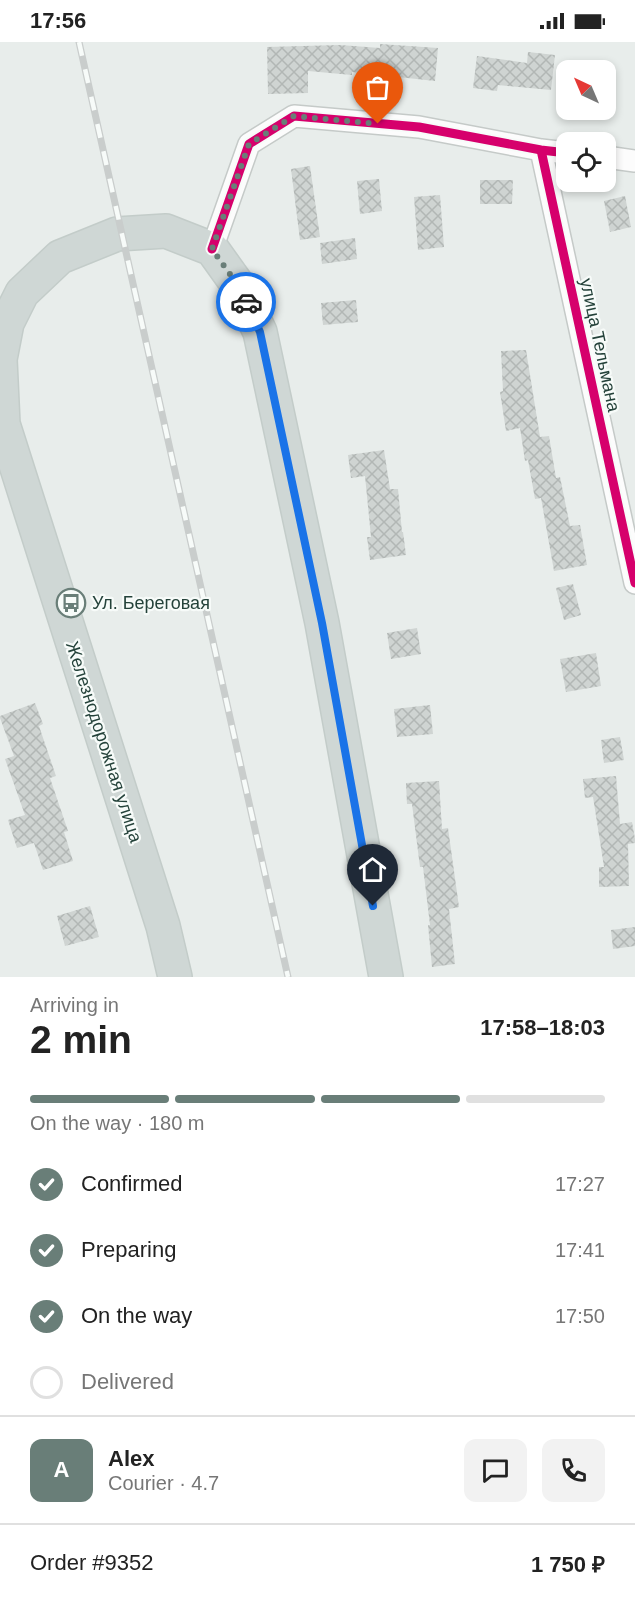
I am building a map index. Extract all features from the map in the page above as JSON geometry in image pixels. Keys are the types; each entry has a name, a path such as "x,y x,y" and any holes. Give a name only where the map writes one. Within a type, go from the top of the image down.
{"main road":[{"name":"Железнодорожная улица","path":"175,977 163,926 3,424 0,359 7,323 22,293 60,257 117,234 136,232 166,231 212,249"},
{"path":"212,249 237,284 260,332 322,623 386,977"}],"street":[{"path":"212,249 249,144 294,116 419,127 556,152"},
{"name":"улица Тельмана","path":"541,150 635,583"},
{"path":"616,158 635,161"}],"building":[{"path":"380,44 438,48 435,81 352,72 352,75 308,71 308,93 268,94 267,47 340,45 380,48"},
{"path":"528,52 555,55 551,90 498,85 497,91 473,88 477,56 527,63"},
{"path":"310,166 320,237 300,240 291,169"},
{"path":"379,179 382,211 360,214 357,181"},
{"path":"480,180 513,180 512,204 480,204"},
{"path":"440,195 444,247 418,250 414,197"},
{"path":"625,196 631,227 610,232 604,201"},
{"path":"355,238 357,259 322,264 320,243"},
{"path":"356,300 358,322 323,325 321,303"},
{"path":"526,350 540,437 549,436 556,478 560,477 570,526 580,525 587,565 554,571 541,498 535,499 528,460 525,461 520,428 506,431 500,392 503,391 501,351"},
{"path":"384,450 390,489 398,489 406,555 370,560 367,537 371,537 365,476 351,478 348,455"},
{"path":"573,584 581,615 564,620 556,588"},
{"path":"417,628 421,654 391,659 387,633"},
{"path":"596,653 601,686 566,692 560,659"},
{"path":"35,703 43,724 39,726 56,776 50,778 68,831 64,832 73,861 43,870 34,843 17,848 8,820 25,815 5,759 14,756 0,718 0,716"},
{"path":"430,705 433,734 397,737 394,709"},
{"path":"620,737 624,760 604,763 601,740"},
{"path":"616,776 620,824 632,822 635,839 635,843 628,844 629,886 599,887 599,867 604,867 593,797 585,798 583,779"},
{"path":"439,781 442,829 448,828 459,907 449,909 455,964 432,967 423,867 420,867 412,804 407,804 406,783"},
{"path":"90,906 99,937 65,946 57,916"},
{"path":"635,927 635,946 613,949 611,930"}],"railway":[{"path":"79,42 288,977"}],"cycle path":[{"path":"212,249 249,144 294,116 419,127 556,152"},
{"path":"541,150 635,583"}],"way so far":[{"path":"246,302 237,284 212,249 249,144 294,116 378,124"}],"place":[{"name":"Ул. Береговая","path":"71,603"}],"route":[{"path":"246,302 260,332 322,623 373,906"}]}
